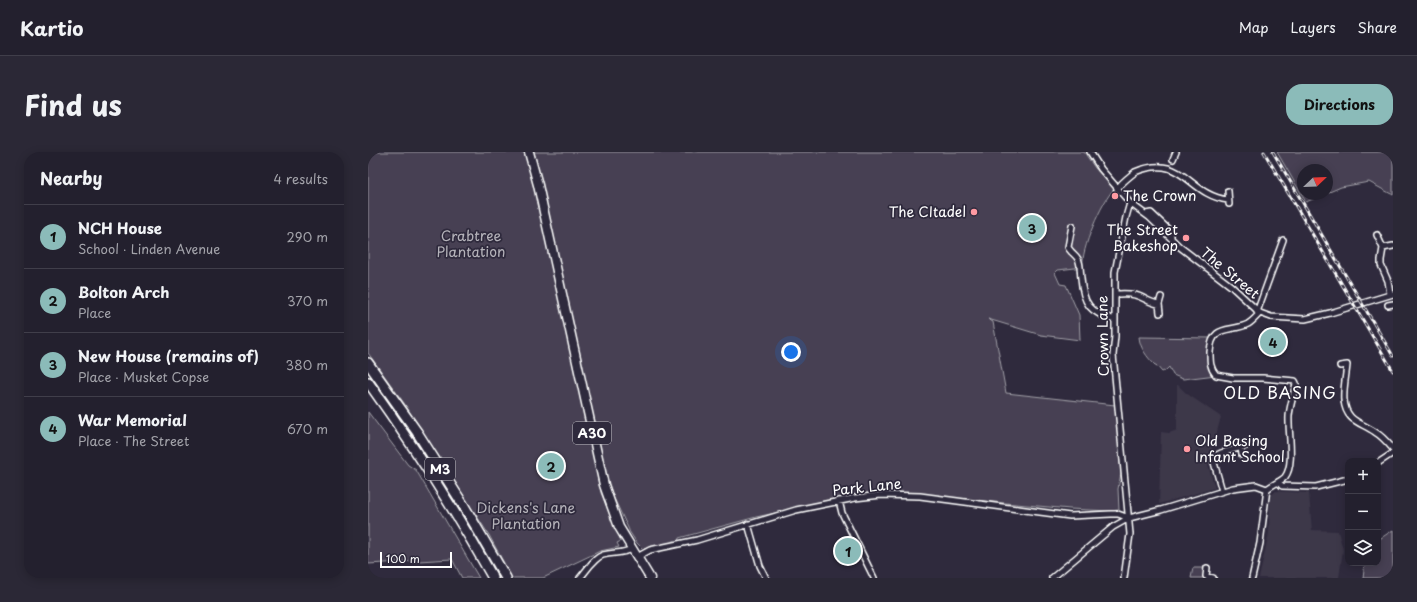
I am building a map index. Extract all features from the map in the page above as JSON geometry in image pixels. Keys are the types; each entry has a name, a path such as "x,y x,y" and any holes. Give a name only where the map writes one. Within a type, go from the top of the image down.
{"highway":[{"name":"M3","path":"368,363 416,432 464,506 506,578"},
{"name":"M3","path":"368,382 430,473 461,522 493,578"}],"main road":[{"name":"A30","path":"529,152 538,185 604,486 616,521 650,578"}],"street":[{"name":"The Street","path":"1090,152 1101,169 1130,203 1146,214 1171,238 1231,286 1258,312 1271,317 1305,319 1392,294"},
{"path":"1176,152 1170,159 1177,162"},
{"path":"1117,188 1143,165 1151,161"},
{"path":"1186,170 1207,192 1228,202 1228,191"},
{"name":"Crown Lane","path":"1124,578 1130,534 1113,355 1115,336 1115,272 1130,203"},
{"path":"1072,226 1068,247 1078,259 1081,284 1089,306 1092,311 1097,314 1115,320"},
{"path":"1377,235 1383,248 1380,260 1381,265 1388,280 1392,294"},
{"path":"1267,489 1285,476 1290,465 1291,435 1289,416 1296,383 1295,381 1263,378 1233,378 1216,376 1211,369 1210,348 1213,337 1222,330 1247,324 1258,312 1283,240"},
{"path":"1383,248 1393,246"},
{"path":"1114,294 1137,295 1151,303 1160,304"},
{"path":"1160,313 1161,297"},
{"path":"1340,366 1347,365 1344,399 1345,407 1348,413 1355,422 1375,432 1393,449"},
{"path":"1222,490 1213,457 1243,446 1242,455"},
{"path":"1381,461 1393,453"},
{"path":"1278,482 1282,486 1316,487 1345,480"},
{"path":"1052,578 1113,528 1128,518 1161,510 1222,490 1256,485 1267,489"},
{"path":"1252,578 1260,543 1267,489"},
{"name":"Park Lane","path":"637,557 650,550 696,540 796,510 839,501 880,495 899,494 954,500 1070,516 1118,514 1128,518"},
{"path":"839,501 842,513 874,578"},
{"path":"748,524 760,566 766,578"},
{"path":"580,578 599,557 603,555 621,553 632,549"},
{"path":"1207,568 1206,576 1213,578"}],"shaded area":[{"name":"Old Basing Infant School","path":"1177,384 1186,393 1221,417 1208,465 1215,488 1159,504 1161,432 1169,433 1177,430"},
{"path":"1276,491 1309,493 1312,530 1338,531 1343,550 1339,578 1259,578 1269,533 1270,496"}],"green space":[{"name":"Crabtree Plantation","path":"368,152 1084,152 1095,168 1114,189 1098,215 1088,238 1083,267 1058,270 1055,273 1060,284 1066,285 1079,315 1080,340 1041,335 988,319 993,322 1006,393 1115,405 1121,473 1118,489 1119,510 1070,509 898,493 855,496 756,517 679,538 678,542 643,549 629,531 612,494 600,454 593,453 601,493 621,541 617,543 619,547 600,551 543,578 512,578 489,535 404,403 368,353"},
{"path":"1277,152 1393,152 1393,195 1369,182 1341,187 1333,190 1333,164 1297,164 1297,186"},
{"path":"1139,337 1213,338 1210,361 1216,375 1183,379 1173,375 1169,367 1162,372 1144,352"},
{"name":"Dickens's Lane Plantation","path":"368,412 408,465 416,470 479,578 462,578 452,559 368,564"},
{"path":"1393,530 1393,578 1363,578 1365,566 1381,566 1381,538"},
{"path":"1193,568 1207,568 1207,576 1202,578 1191,578"}],"railway":[{"path":"1264,152 1393,371"},
{"path":"1273,152 1393,356"}],"place":[{"name":"The Crown","path":"1115,196"},
{"name":"The CItadel","path":"974,212"},
{"name":"New House (remains of)","path":"1032,228"},
{"name":"The Street Bakeshop","path":"1186,238"},
{"name":"War Memorial","path":"1273,342"},
{"name":"Old Basing Infant School","path":"1187,449"},
{"name":"Bolton Arch","path":"551,466"},
{"name":"NCH House","path":"848,551"}],"district":[{"name":"OLD BASING","path":"1280,393"}]}
